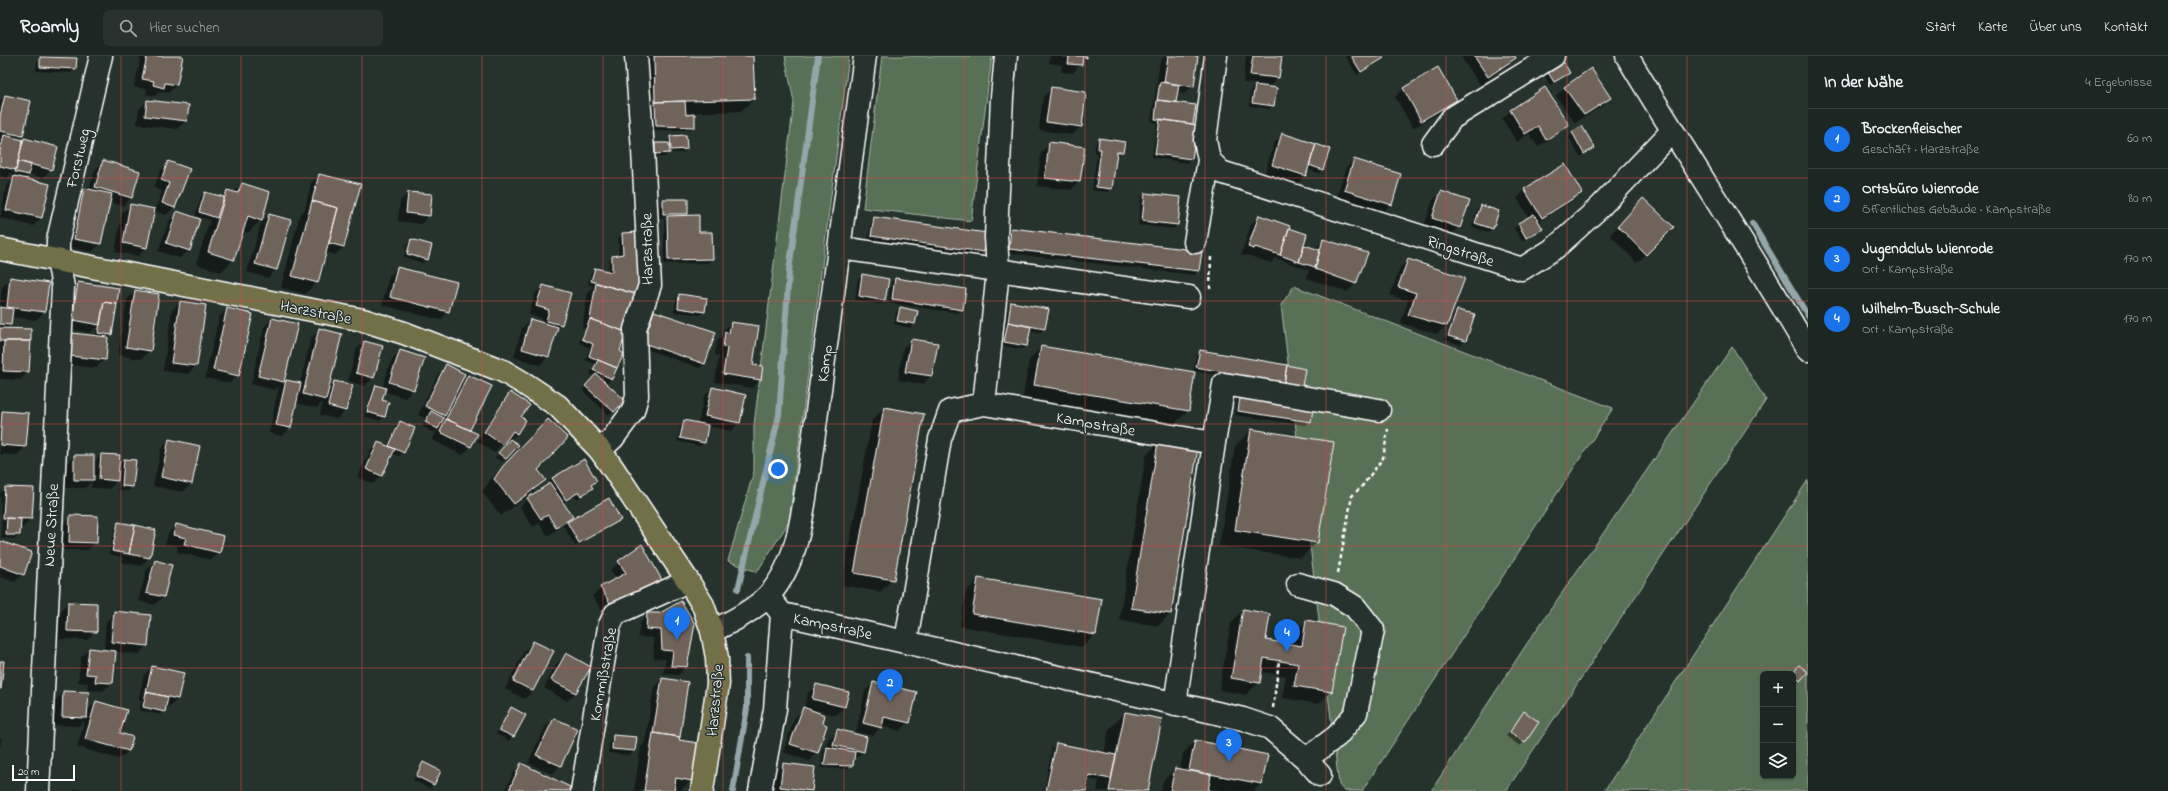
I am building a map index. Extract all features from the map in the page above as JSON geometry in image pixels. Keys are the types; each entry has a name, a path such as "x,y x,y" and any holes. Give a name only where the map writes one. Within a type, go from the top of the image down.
{"main road":[{"name":"Harzstraße","path":"0,249 363,320 404,333 503,371 526,384 558,406 600,450 703,605 712,631 718,658 718,684 702,791"}],"street":[{"name":"Forstweg","path":"58,260 58,240 101,56"},
{"name":"Harzstraße","path":"600,450 613,438 633,411 637,396 635,329 650,285 643,150 636,56"},
{"name":"Kamp","path":"712,631 740,617 768,596 780,581 788,564 803,508 840,248 865,56"},
{"path":"984,404 998,271 996,237 1002,97 1006,56"},
{"path":"1195,242 1210,160 1205,140 1216,56"},
{"path":"1433,144 1452,118 1553,56"},
{"path":"1627,56 1672,131 1760,267 1808,350"},
{"name":"Ringstraße","path":"1210,160 1221,172 1522,269 1555,248 1600,207 1672,131"},
{"path":"840,248 1189,297"},
{"name":"Neue Straße","path":"38,791 63,287 58,260"},
{"path":"1175,704 1224,384 1380,410"},
{"name":"Kampstraße","path":"906,641 940,439 950,411 984,404 1214,443"},
{"name":"Kommißstraße","path":"582,791 609,627 615,614 688,581"},
{"path":"1298,584 1334,594"},
{"name":"Kampstraße","path":"768,596 782,614 906,641 1243,719 1270,728 1313,767 1356,713 1373,630 1355,607 1334,594"},
{"path":"760,791 775,709 782,614"}],"path":[{"path":"1189,297 1210,290 1212,246 1195,242"},
{"path":"1334,594 1352,496 1363,485 1383,458 1391,410 1380,410"},
{"path":"1272,713 1279,661"}],"green space":[{"path":"785,56 849,56 789,522 757,572 728,561 754,471 754,425 794,102"},
{"path":"882,56 992,56 971,221 863,208"},
{"path":"1294,286 1613,408 1362,791 1344,791 1339,785 1281,305"},
{"path":"1732,347 1766,400 1506,791 1431,791 1526,645"},
{"path":"1808,480 1808,791 1604,791"}],"building":[{"path":"147,56 183,56 177,85 165,83 164,88 153,85 154,81 142,79"},
{"path":"654,56 753,56 755,99 655,102"},
{"path":"1064,56 1087,56 1087,58 1083,57 1082,65 1068,64 1069,57"},
{"path":"1168,56 1198,56 1194,87 1164,82"},
{"path":"1253,56 1282,56 1279,78 1250,75"},
{"path":"1351,56 1383,56 1384,58 1361,72"},
{"path":"1474,56 1515,56 1516,58 1488,77"},
{"path":"1560,56 1570,73 1554,82 1544,66"},
{"path":"40,57 77,58 76,69 40,67"},
{"path":"1438,67 1457,100 1421,121 1403,88"},
{"path":"1591,68 1611,98 1584,115 1564,87"},
{"path":"1160,82 1179,85 1176,102 1157,100"},
{"path":"1255,85 1277,88 1274,106 1252,103"},
{"path":"1051,87 1086,92 1082,127 1046,122"},
{"path":"1545,87 1569,125 1546,140 1538,126 1525,134 1510,110"},
{"path":"5,95 31,101 23,136 0,131 0,116"},
{"path":"147,100 189,105 187,121 145,116"},
{"path":"1157,100 1196,105 1193,124 1155,119"},
{"path":"685,101 686,115 695,114 695,127 656,126 655,102"},
{"path":"1160,119 1197,125 1192,159 1155,154"},
{"path":"1582,126 1595,148 1584,154 1572,132"},
{"path":"1282,133 1316,144 1306,176 1272,165"},
{"path":"4,135 23,140 16,170 0,166 0,151"},
{"path":"686,135 687,149 671,150 670,136"},
{"path":"24,138 58,147 52,170 18,161"},
{"path":"1099,138 1125,142 1123,152 1117,152 1112,189 1096,187 1101,149 1098,149"},
{"path":"1049,142 1085,147 1080,182 1045,178"},
{"path":"655,143 669,143 670,153 655,154"},
{"path":"1316,144 1330,149 1323,170 1309,165"},
{"path":"1354,159 1401,174 1392,205 1344,190"},
{"path":"103,160 140,171 132,198 95,187"},
{"path":"18,161 31,165 29,175 15,172"},
{"path":"168,161 190,169 175,208 162,203 169,183 161,180"},
{"path":"1565,164 1582,193 1542,218 1524,189"},
{"path":"319,174 361,184 344,247 329,243 338,208 312,201"},
{"path":"14,176 50,184 42,218 6,210"},
{"path":"242,183 270,192 262,221 248,216 234,260 208,252 227,190 238,193"},
{"path":"84,188 112,194 101,244 74,239"},
{"path":"1441,191 1470,201 1460,228 1432,218"},
{"path":"205,192 224,197 217,218 199,212"},
{"path":"408,192 432,194 430,216 406,213"},
{"path":"1145,193 1181,197 1178,225 1142,221"},
{"path":"1643,198 1674,227 1646,255 1618,226"},
{"path":"663,199 688,199 688,214 663,214"},
{"path":"312,201 338,208 318,283 292,276"},
{"path":"130,204 155,209 147,248 123,243"},
{"path":"1481,205 1499,211 1493,229 1475,223"},
{"path":"177,211 200,219 190,251 166,243"},
{"path":"269,214 291,220 277,270 255,264"},
{"path":"1534,214 1543,229 1526,238 1518,223"},
{"path":"699,215 699,232 712,232 713,259 668,260 667,216"},
{"path":"1259,215 1290,226 1280,255 1255,247 1254,249 1248,247"},
{"path":"874,217 987,233 984,252 871,236"},
{"path":"1011,228 1202,251 1199,271 1009,249"},
{"path":"1289,228 1307,234 1299,262 1280,255"},
{"path":"640,232 639,295 591,281 595,268 612,272 612,256 623,254 622,233"},
{"path":"411,239 432,245 428,260 407,254"},
{"path":"1323,239 1368,253 1356,284 1315,269"},
{"path":"1304,245 1320,250 1315,267 1299,262"},
{"path":"1408,259 1465,278 1447,326 1408,315 1416,293 1398,287"},
{"path":"397,267 457,282 449,312 390,297"},
{"path":"862,274 889,279 885,301 859,296"},
{"path":"10,277 49,283 45,312 7,307"},
{"path":"895,278 966,289 963,310 892,299"},
{"path":"78,282 119,288 117,304 104,302 100,325 72,320"},
{"path":"596,283 639,295 626,332 590,319"},
{"path":"543,285 571,293 562,325 546,321 549,310 536,306"},
{"path":"135,290 159,294 151,351 126,347"},
{"path":"679,294 707,298 705,312 678,308"},
{"path":"180,301 206,305 197,366 171,363"},
{"path":"104,302 117,304 112,335 98,333"},
{"path":"1011,302 1049,309 1045,329 1008,322"},
{"path":"0,307 13,309 11,325 0,324"},
{"path":"900,307 918,311 915,324 897,321"},
{"path":"227,308 253,314 239,376 213,370"},
{"path":"1457,310 1475,314 1466,341 1448,336"},
{"path":"654,311 716,332 705,364 643,343"},
{"path":"272,318 298,324 284,382 258,376"},
{"path":"530,319 558,327 549,357 522,349"},
{"path":"590,319 626,332 620,351 624,354 617,368 589,356 593,344 582,339"},
{"path":"731,322 759,326 753,365 763,366 761,380 723,374 727,348 723,347 725,332 729,333"},
{"path":"1008,322 1031,327 1027,346 1004,342"},
{"path":"0,328 31,329 31,341 0,341"},
{"path":"319,328 342,334 326,400 303,394"},
{"path":"72,333 108,337 106,360 70,356"},
{"path":"911,339 938,343 932,376 905,372"},
{"path":"4,341 31,341 29,372 3,371"},
{"path":"364,341 383,346 374,378 356,373"},
{"path":"1041,346 1195,372 1189,411 1034,385"},
{"path":"400,350 425,358 414,390 389,382"},
{"path":"1200,350 1287,365 1284,383 1196,367"},
{"path":"598,360 617,368 612,379 593,370"},
{"path":"446,364 465,374 445,416 425,406"},
{"path":"1287,365 1305,369 1302,386 1284,383"},
{"path":"596,374 625,400 614,412 585,386"},
{"path":"468,375 492,386 470,430 446,419"},
{"path":"286,380 301,383 291,428 276,425"},
{"path":"334,381 353,385 346,411 328,406"},
{"path":"376,385 386,388 382,400 389,402 385,417 367,412"},
{"path":"712,387 746,395 740,423 705,416"},
{"path":"1241,391 1314,402 1311,422 1238,411"},
{"path":"510,392 530,405 521,417 526,420 517,434 513,431 503,445 484,432"},
{"path":"884,407 924,414 894,580 854,573"},
{"path":"2,411 29,413 26,447 0,445"},
{"path":"431,411 444,418 438,429 425,422"},
{"path":"446,419 478,434 471,447 440,432"},
{"path":"548,419 568,438 538,470 546,480 514,504 494,479 503,466"},
{"path":"684,420 708,425 705,443 680,438"},
{"path":"400,421 415,428 404,453 389,446"},
{"path":"1251,429 1334,442 1318,543 1235,530"},
{"path":"169,439 200,446 192,484 161,477"},
{"path":"510,439 519,445 506,459 498,453"},
{"path":"378,442 395,449 382,476 366,469"},
{"path":"1158,442 1198,448 1171,614 1131,608"},
{"path":"101,454 120,455 118,481 99,479"},
{"path":"74,455 94,455 94,480 74,480"},
{"path":"124,459 136,460 133,487 122,486"},
{"path":"584,459 597,481 591,485 593,488 581,496 579,492 566,500 552,478"},
{"path":"550,483 573,517 556,528 548,515 541,519 527,498"},
{"path":"5,487 34,488 32,519 3,518"},
{"path":"609,498 621,520 579,543 567,522"},
{"path":"70,515 98,516 97,543 69,542"},
{"path":"7,518 21,519 20,535 6,535"},
{"path":"118,522 135,525 129,554 112,551"},
{"path":"176,524 224,536 220,553 184,544 186,538 173,535"},
{"path":"135,525 156,530 150,558 129,554"},
{"path":"0,541 32,552 24,575 0,566"},
{"path":"642,544 663,582 611,605 600,587 626,573 618,561"},
{"path":"155,560 172,565 164,597 146,593"},
{"path":"978,578 1102,599 1096,635 972,614"},
{"path":"681,601 695,624 687,667 671,666 673,651 662,650 661,630 646,629 647,613 660,613"},
{"path":"68,602 97,603 97,632 67,631"},
{"path":"1243,609 1270,614 1266,640 1302,646 1306,620 1343,627 1332,692 1294,686 1298,664 1264,658 1260,683 1231,678"},
{"path":"114,611 151,615 148,646 111,642"},
{"path":"533,641 554,651 533,691 513,681"},
{"path":"89,648 116,651 113,683 95,682 96,675 86,674"},
{"path":"566,653 591,667 576,693 551,680"},
{"path":"0,661 4,661 1,689 0,689"},
{"path":"1799,665 1808,672 1800,681 1796,677 1795,671"},
{"path":"152,666 184,673 178,699 146,692"},
{"path":"662,678 688,682 680,737 653,733"},
{"path":"873,682 917,692 910,723 884,717 882,728 863,723"},
{"path":"816,684 849,692 845,707 812,699"},
{"path":"63,691 89,692 87,718 62,717"},
{"path":"146,692 168,697 165,712 143,707"},
{"path":"96,701 127,710 120,733 133,737 129,751 85,739"},
{"path":"511,707 526,715 514,737 499,730"},
{"path":"803,707 825,715 823,723 827,725 818,753 790,744"},
{"path":"1524,711 1539,722 1525,743 1510,732"},
{"path":"1125,712 1162,719 1148,791 1109,791"},
{"path":"554,718 578,729 561,766 536,755"},
{"path":"837,729 867,737 864,752 833,745"},
{"path":"653,733 680,737 679,740 698,743 692,781 676,778 674,791 644,791"},
{"path":"613,735 637,737 635,751 612,749"},
{"path":"1195,740 1268,755 1262,784 1189,770"},
{"path":"1056,743 1116,755 1111,779 1089,775 1086,791 1046,791"},
{"path":"827,747 855,752 853,766 824,765"},
{"path":"423,762 441,771 434,785 416,776"},
{"path":"521,763 570,787 568,791 509,790"},
{"path":"783,763 815,767 812,791 780,787"},
{"path":"1175,768 1211,775 1208,791 1170,791"}],"waterway":[{"path":"738,589 779,415 789,271 818,56"},
{"path":"1752,223 1808,316"},
{"path":"733,791 747,708 747,658"}],"place":[{"name":"Brockenfleischer","path":"677,640"},
{"name":"Wilhelm-Busch-Schule","path":"1287,652"},
{"name":"Ortsbüro Wienrode","path":"890,702"},
{"name":"Jugendclub Wienrode","path":"1229,762"}]}
